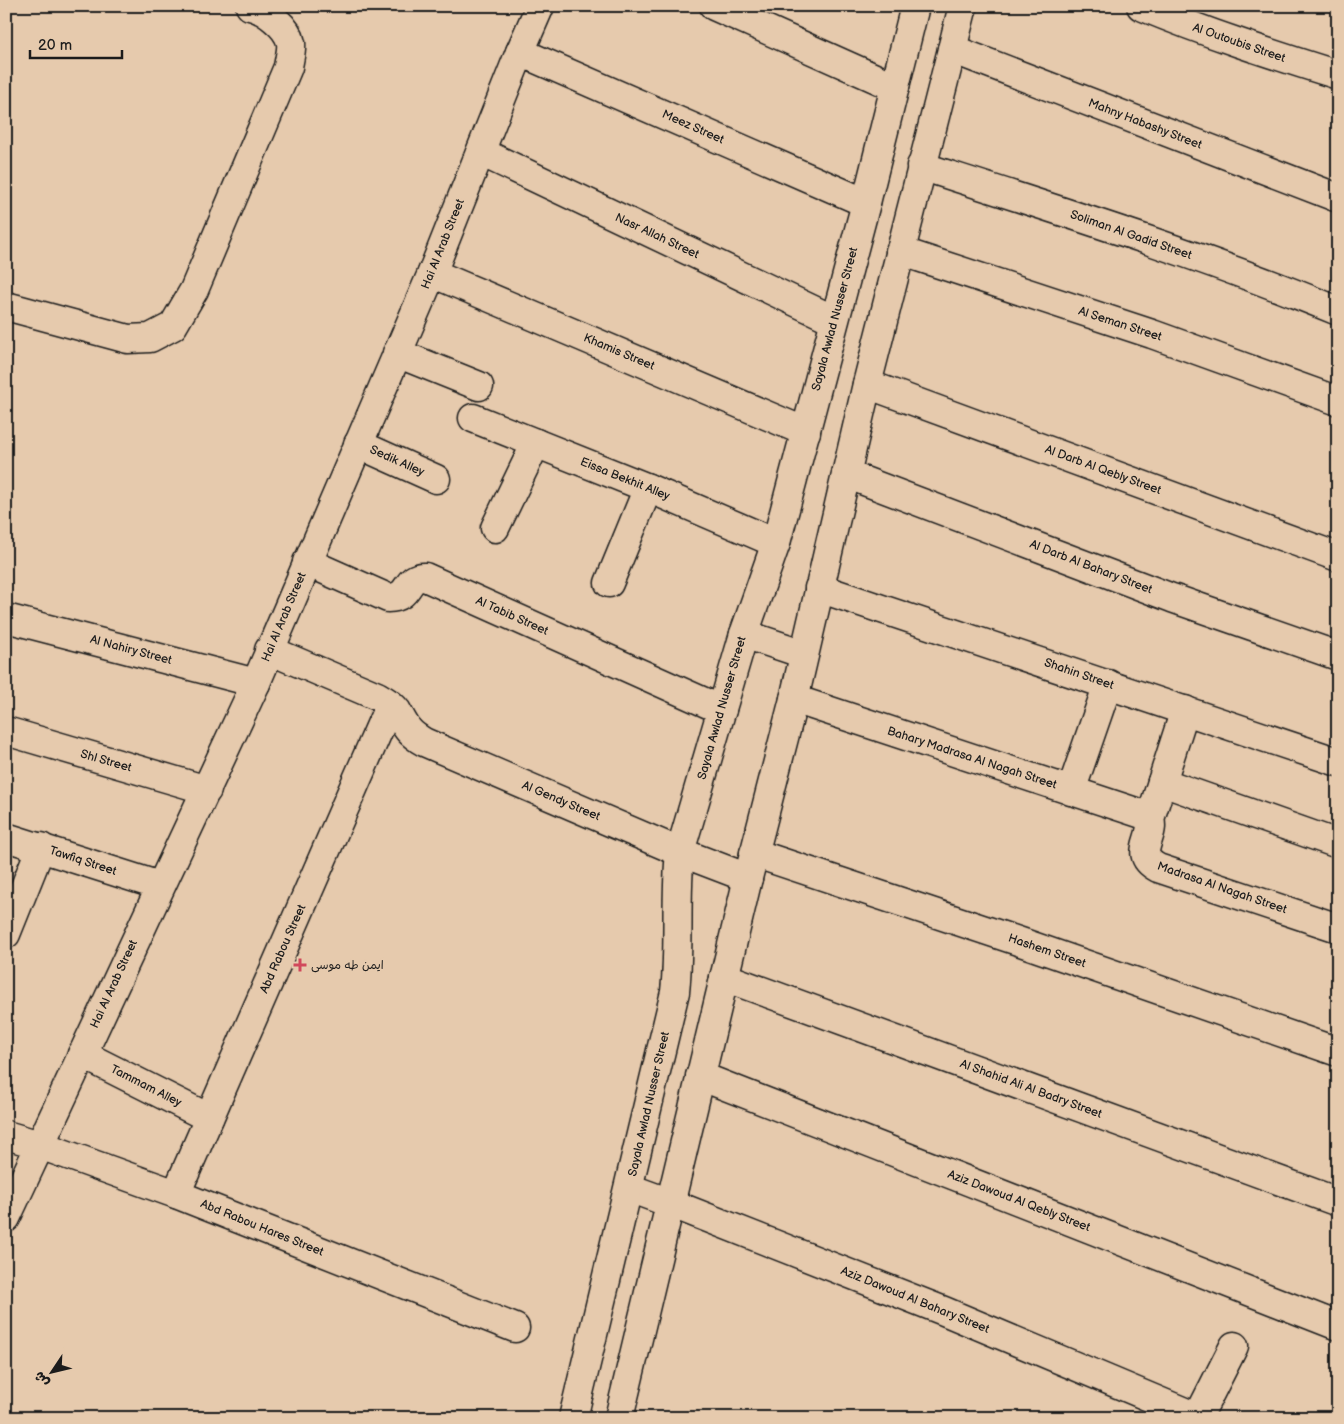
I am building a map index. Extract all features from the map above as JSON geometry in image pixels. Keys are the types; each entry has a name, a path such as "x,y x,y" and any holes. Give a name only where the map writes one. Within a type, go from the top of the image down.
{"street":[{"path":"6,306 128,339 150,338 173,326 194,290 288,67 291,43 282,24 250,6"},
{"name":"Hai Al Arab Street","path":"6,1218 256,683 432,272 540,6"},
{"path":"714,6 895,87"},
{"name":"Sayala Awlad Nusser Street","path":"573,1418 675,992 680,852 744,634 776,543 866,203 915,6"},
{"path":"619,1418 751,866 794,699 867,384 962,6"},
{"name":"Al Outoubis Street","path":"1141,6 1188,26 1249,48 1338,75"},
{"name":"Mahny Habashy Street","path":"952,49 1338,198"},
{"name":"Meez Street","path":"520,52 866,203"},
{"name":"Nasr Allah Street","path":"481,152 834,320"},
{"name":"Soliman Al Gadid Street","path":"921,166 1108,227 1299,295 1338,311"},
{"name":"Al Seman Street","path":"900,251 1152,334 1338,401"},
{"name":"Khamis Street","path":"432,272 806,432"},
{"path":"397,354 479,386"},
{"name":"Al Darb Al Qebly Street","path":"867,384 1338,557"},
{"name":"Eissa Bekhit Alley","path":"473,418 648,488 776,543"},
{"path":"495,528 536,443"},
{"name":"Sedik Alley","path":"358,444 436,479"},
{"name":"Al Darb Al Bahary Street","path":"846,474 1172,598 1338,656"},
{"path":"609,583 648,488"},
{"name":"Al Tabib Street","path":"308,562 388,598 400,596 405,593 411,581 419,576 425,577 722,710"},
{"name":"Shahin Street","path":"819,588 1338,762"},
{"name":"Al Nahiry Street","path":"6,618 256,683"},
{"path":"744,634 804,654"},
{"path":"269,650 377,696 390,704"},
{"path":"1071,791 1108,684"},
{"name":"Bahary Madrasa Al Nagah Street","path":"794,699 1145,815 1150,819"},
{"name":"Al Gendy Street","path":"390,704 406,728 424,742 680,852 751,866"},
{"name":"Abd Rabou Street","path":"176,1194 390,704"},
{"name":"Madrasa Al Nagah Street","path":"1184,710 1150,819 1151,828 1145,854 1152,865 1338,928"},
{"name":"Shl Street","path":"6,732 207,790"},
{"path":"1162,782 1338,844"},
{"name":"Tawfiq Street","path":"6,837 160,886"},
{"path":"6,934 41,847"},
{"name":"Hashem Street","path":"751,866 1018,941 1338,1052"},
{"name":"Al Shahid Ali Al Badry Street","path":"724,977 1338,1202"},
{"name":"Tammam Alley","path":"82,1054 209,1118"},
{"name":"Aziz Dawoud Al Qebly Street","path":"700,1076 1338,1326"},
{"name":"Abd Rabou Hares Street","path":"6,1135 40,1145 176,1194 515,1328"},
{"name":"Aziz Dawoud Al Bahary Street","path":"629,1188 944,1311 1199,1418"},
{"path":"1199,1418 1234,1346"}],"place":[{"name":"ايمن طه موسى","path":"300,965"}]}
